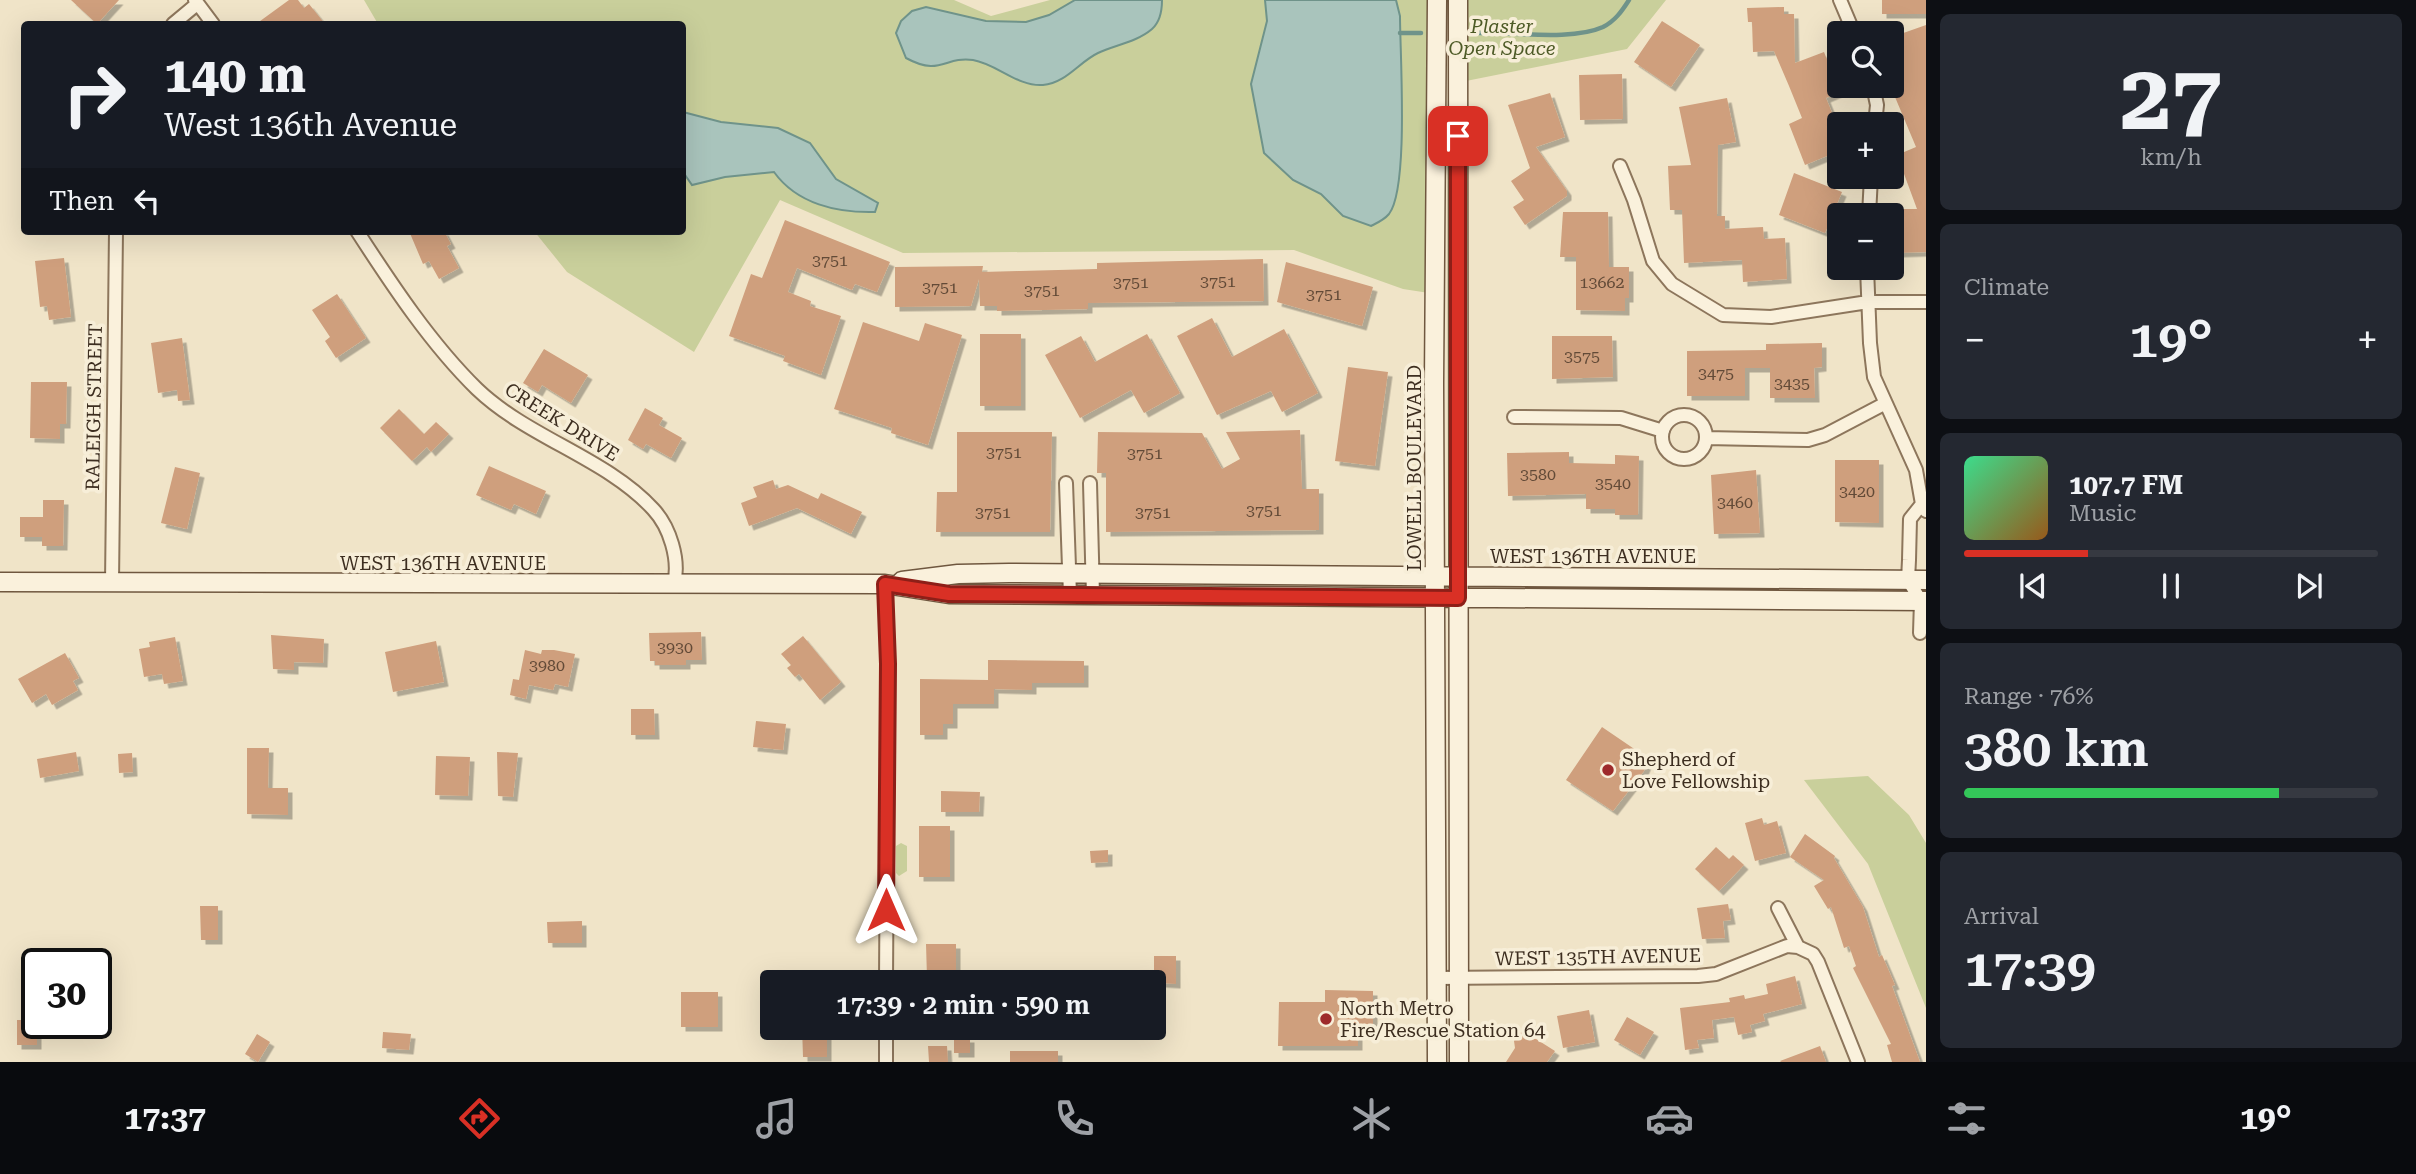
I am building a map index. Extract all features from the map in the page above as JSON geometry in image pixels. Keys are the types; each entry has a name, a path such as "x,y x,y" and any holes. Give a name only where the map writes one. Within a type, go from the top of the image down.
{"main road":[{"name":"LOWELL BOULEVARD","path":"1437,0 1434,576 1437,1062"},
{"path":"1458,0 1459,1062"},
{"name":"WEST 136TH AVENUE","path":"0,583 885,584 958,574 1917,580"},
{"name":"WEST 136TH AVENUE","path":"885,584 949,594 1924,598"}],"street":[{"path":"1840,0 1849,21"},
{"path":"176,21 196,2 211,21"},
{"path":"1619,166 1634,200 1653,261 1672,285 1723,315 1749,318 1868,302 1926,302"},
{"name":"RALEIGH STREET","path":"112,583 116,235"},
{"name":"CREEK DRIVE","path":"360,235 437,344 478,390 549,440 616,479 654,510 674,550 674,584"},
{"path":"1867,280 1871,359 1884,404 1916,470 1924,507 1910,519 1917,580 1924,598 1920,633"},
{"path":"1706,439 1808,440 1825,435 1884,404"},
{"path":"1677,416 1691,416 1702,425 1706,439 1696,456 1677,459 1666,451 1663,431 1677,416"},
{"path":"1514,417 1621,418 1663,431"},
{"path":"1066,484 1070,594"},
{"path":"1090,484 1093,595"},
{"path":"885,584 888,664 886,970"},
{"path":"1778,908 1798,947 1814,954 1858,1062"},
{"name":"WEST 135TH AVENUE","path":"1435,978 1698,976 1716,974 1787,946 1798,947"},
{"path":"886,1040 886,1062"}],"green space":[{"path":"364,0 954,0 991,16 1050,0 1429,0 1429,293 1403,289 1294,250 903,253 780,200 694,352 567,272 537,235 686,235 686,21 376,21"},
{"name":"Plaster Open Space","path":"1466,0 1666,0 1627,49 1466,81"},
{"path":"1868,776 1909,815 1926,843 1926,1008 1868,864 1804,780"},
{"path":"901,843 907,846 907,871 899,876 896,873 896,846"}],"water":[{"path":"1075,0 1162,0 1159,20 1146,33 1098,53 1066,76 1043,85 1016,79 973,60 935,66 918,63 906,58 896,33 901,21 912,11 926,7 986,21 1026,22 1049,15"},
{"path":"1265,0 1396,0 1400,16 1401,150 1395,200 1383,220 1371,226 1343,216 1321,194 1293,180 1264,153 1251,84 1267,21"},
{"path":"686,113 721,122 778,128 810,143 836,179 878,203 875,212 832,208 794,192 774,172 725,177 692,185 686,176"}],"building":[{"path":"71,0 119,0 100,21 94,21"},
{"path":"289,0 298,0 304,8 309,4 323,21 260,21"},
{"path":"1882,0 1926,0 1926,14 1882,14"},
{"path":"1784,7 1784,14 1794,14 1795,63 1824,52 1827,60 1826,98 1832,112 1827,112 1827,156 1805,165 1789,124 1802,118 1774,51 1753,52 1752,22 1748,22 1747,8"},
{"path":"1662,21 1700,45 1671,87 1634,62"},
{"path":"1926,25 1926,252 1904,253 1904,209 1917,209 1904,174 1904,152 1916,147 1904,112 1901,112 1895,98 1904,98 1904,33"},
{"path":"1622,74 1623,119 1580,120 1579,75"},
{"path":"1550,93 1565,137 1536,147 1567,191 1567,196 1525,225 1513,207 1524,200 1511,181 1530,168 1508,105"},
{"path":"1727,98 1736,142 1718,145 1717,216 1725,216 1725,229 1763,227 1764,239 1785,238 1787,279 1743,282 1742,260 1684,263 1682,210 1670,210 1668,166 1691,165 1679,107"},
{"path":"1794,173 1827,186 1827,189 1842,192 1837,203 1827,203 1825,233 1779,215"},
{"path":"1563,212 1608,212 1609,267 1629,267 1629,298 1625,298 1625,311 1576,310 1576,257 1560,257"},
{"path":"785,220 890,262 877,292 855,284 852,290 797,268 788,292 811,301 810,306 841,316 821,375 783,361 785,356 729,336 751,274 762,278"},
{"path":"411,235 446,235 451,244 447,246 459,268 439,279 429,261 423,264"},
{"path":"64,258 71,317 49,320 47,306 40,307 35,261"},
{"path":"1263,259 1264,301 1088,303 1088,309 997,311 997,306 980,306 979,279 971,306 895,307 895,267 983,266 982,272 1097,269 1097,263"},
{"path":"1286,262 1373,287 1362,326 1277,302"},
{"path":"337,294 366,338 336,358 325,341 330,337 312,310"},
{"path":"1212,318 1232,357 1284,329 1318,393 1282,412 1271,391 1217,415 1177,336"},
{"path":"863,322 919,341 925,323 962,335 928,445 891,433 892,428 834,409"},
{"path":"980,334 1021,334 1021,406 980,406"},
{"path":"1147,334 1180,393 1144,413 1131,390 1080,418 1045,355 1081,336 1095,362"},
{"path":"1552,336 1612,336 1613,377 1552,379"},
{"path":"182,338 190,400 178,401 177,390 158,393 151,343"},
{"path":"1822,343 1822,367 1814,368 1815,398 1770,398 1770,368 1745,368 1745,396 1687,396 1687,351 1766,350 1766,344"},
{"path":"544,349 588,375 571,403 542,385 538,392 523,383"},
{"path":"1348,367 1388,372 1375,466 1335,461"},
{"path":"31,382 67,382 66,424 60,424 60,439 30,438"},
{"path":"645,408 663,418 659,425 682,438 671,458 646,444 643,449 628,440"},
{"path":"399,409 424,434 436,422 449,434 431,452 427,447 412,461 380,428"},
{"path":"1300,430 1302,489 1319,489 1319,530 1106,532 1106,473 1097,473 1098,432 1202,433 1222,469 1240,459 1226,432"},
{"path":"957,432 1052,432 1050,532 936,532 937,492 957,492"},
{"path":"1569,452 1569,463 1615,464 1615,455 1639,456 1638,515 1615,515 1615,509 1586,509 1586,494 1508,496 1507,453"},
{"path":"1835,460 1879,460 1879,523 1835,522"},
{"path":"489,466 546,491 536,514 514,504 511,510 476,495"},
{"path":"175,467 200,473 187,529 161,523"},
{"path":"1756,470 1760,533 1714,534 1711,475"},
{"path":"773,480 776,489 788,485 818,499 821,493 862,512 851,534 797,508 749,526 741,503 757,497 753,487"},
{"path":"43,500 64,500 63,546 42,546 42,537 20,537 20,517 43,517"},
{"path":"701,632 702,660 686,660 686,665 655,665 655,661 650,661 649,633"},
{"path":"271,635 324,639 323,663 294,662 294,670 273,669"},
{"path":"803,636 841,682 820,700 799,674 795,677 787,668 791,665 781,654"},
{"path":"175,637 183,681 164,684 162,674 144,677 139,649 150,647 149,642"},
{"path":"436,641 444,682 393,692 385,652"},
{"path":"525,650 541,654 542,650 554,650 575,654 568,687 555,684 553,690 529,685 526,699 510,695 513,679 519,680"},
{"path":"65,653 79,678 73,681 78,690 52,705 46,694 32,703 18,679"},
{"path":"988,660 1084,661 1084,683 1032,683 1032,690 994,689 994,704 953,704 953,724 943,724 943,735 920,735 920,679 988,680"},
{"path":"631,709 654,709 655,735 631,735"},
{"path":"756,721 786,724 783,750 753,747"},
{"name":"Shepherd of Love Fellowship","path":"1602,727 1649,759 1644,771 1613,811 1566,780"},
{"path":"247,748 269,748 268,788 288,788 288,815 247,814"},
{"path":"76,752 79,771 40,778 37,759"},
{"path":"497,752 518,753 513,797 498,796"},
{"path":"132,753 133,772 119,773 118,754"},
{"path":"436,756 470,757 468,796 435,795"},
{"path":"941,791 980,792 979,812 941,812"},
{"path":"1762,818 1764,825 1777,821 1786,853 1755,861 1745,823"},
{"path":"919,826 950,826 950,877 919,877"},
{"path":"1805,834 1835,856 1863,907 1879,957 1882,955 1895,985 1892,986 1920,1062 1892,1062 1887,1045 1891,1044 1853,968 1856,966 1849,946 1844,948 1831,907 1828,909 1814,886 1824,880 1790,857"},
{"path":"1716,847 1729,859 1733,855 1744,865 1719,891 1695,869"},
{"path":"1108,850 1108,862 1091,863 1090,851"},
{"path":"1728,904 1731,920 1723,921 1725,938 1702,939 1697,908"},
{"path":"200,906 218,906 218,940 201,940"},
{"path":"582,921 582,943 548,943 547,922"},
{"path":"926,944 956,944 956,970 927,970"},
{"path":"1154,956 1176,956 1176,984 1166,983 1166,970 1154,970"},
{"path":"1795,976 1802,1004 1763,1014 1765,1021 1750,1025 1752,1032 1738,1035 1734,1017 1712,1020 1714,1038 1697,1040 1699,1048 1685,1050 1680,1008 1730,1002 1729,998 1744,995 1745,999 1768,994 1766,984"},
{"name":"North Metro Fire/Rescue Station 64","path":"1325,990 1373,991 1373,1025 1358,1025 1358,1046 1278,1046 1279,1002 1325,1002"},
{"path":"681,992 718,992 718,1027 681,1027"},
{"path":"1589,1010 1595,1042 1563,1048 1557,1016"},
{"path":"1627,1017 1654,1032 1640,1055 1614,1040"},
{"path":"17,1020 21,1020 21,1039 37,1039 37,1045 17,1045"},
{"path":"383,1032 411,1034 409,1050 382,1048"},
{"path":"1525,1032 1555,1051 1547,1062 1506,1062 1515,1048 1514,1041 1518,1033"},
{"path":"257,1034 270,1042 258,1062 245,1054"},
{"path":"802,1040 827,1040 827,1057 803,1057"},
{"path":"954,1040 970,1040 970,1053 954,1053"},
{"path":"928,1046 947,1046 948,1062 929,1062"},
{"path":"1820,1046 1826,1062 1780,1061"},
{"path":"1010,1051 1058,1051 1058,1062 1010,1062"}],"waterway":[{"path":"1478,33 1559,35 1590,31 1611,22 1629,0"},
{"path":"1400,33 1421,33"}],"place":[{"name":"Shepherd of Love Fellowship","path":"1608,770"},
{"name":"North Metro Fire/Rescue Station 64","path":"1326,1019"}],"route":[{"path":"886,910 888,664 885,584 949,594 1458,598 1458,136"}]}
